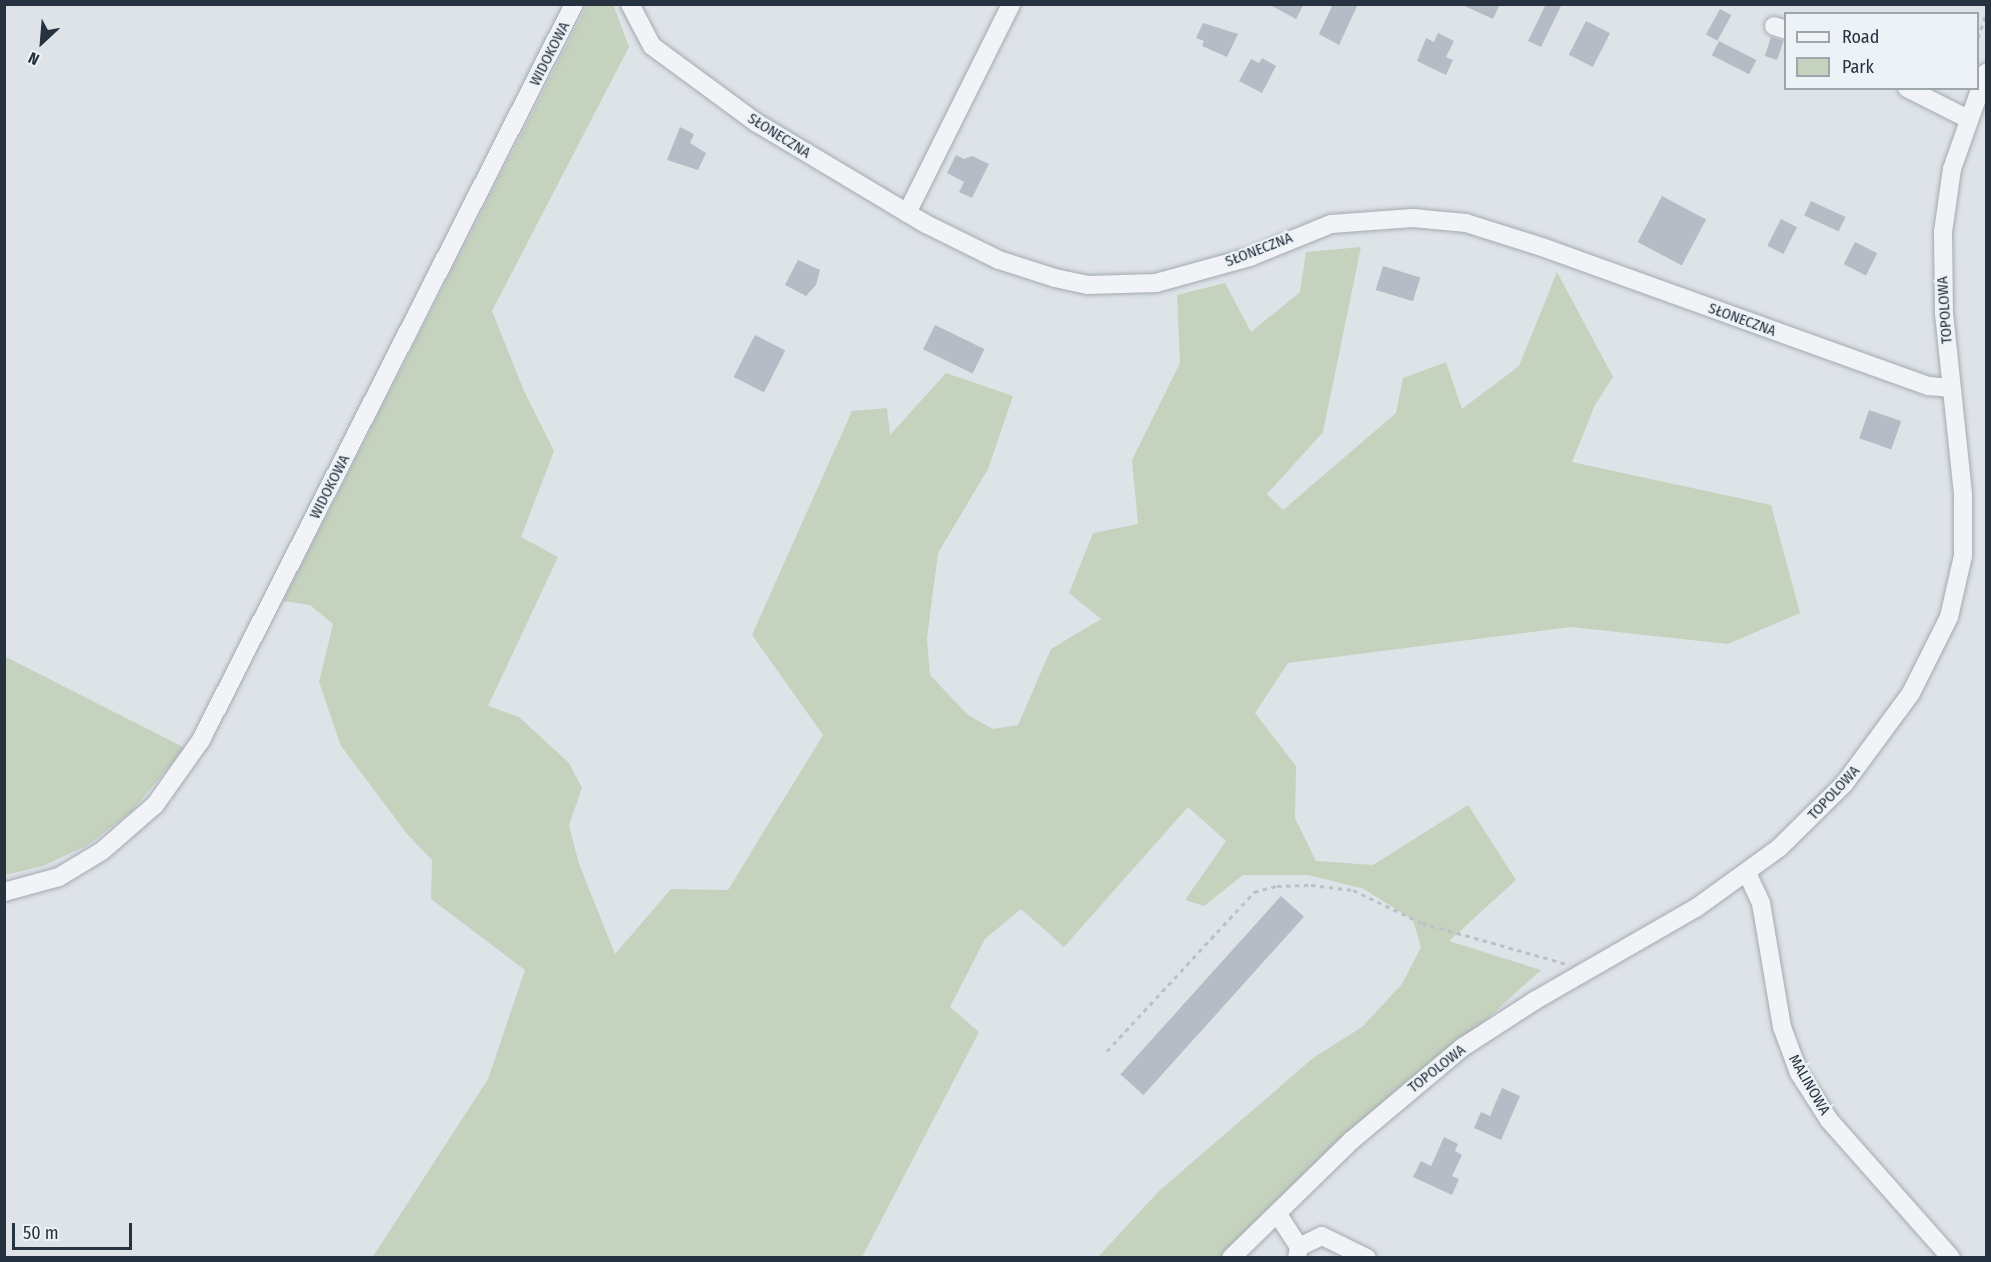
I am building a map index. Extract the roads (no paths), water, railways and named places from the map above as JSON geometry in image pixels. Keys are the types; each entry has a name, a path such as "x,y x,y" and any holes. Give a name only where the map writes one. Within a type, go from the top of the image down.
{"street":[{"name":"WIDOKOWA","path":"4,892 59,878 102,851 155,805 201,740 574,4"},
{"name":"SŁONECZNA","path":"630,4 646,37 674,66 757,123 907,213 999,260 1055,278 1121,287 1185,276 1250,256 1331,224 1413,218 1466,223 1542,247 1929,386 1952,388"},
{"path":"907,213 1011,4"},
{"name":"TOPOLOWA","path":"1231,1257 1426,1076 1491,1028 1578,975 1678,920 1747,873 1811,818 1871,750 1919,681 1944,629 1958,584 1965,521 1952,388 1943,232 1948,186 1968,119 1986,73"},
{"path":"1911,90 1968,119"},
{"name":"MALINOWA","path":"1747,873 1761,903 1782,1027 1799,1073 1829,1120 1951,1257"},
{"path":"1276,1213 1298,1252 1322,1236 1367,1257"}]}
